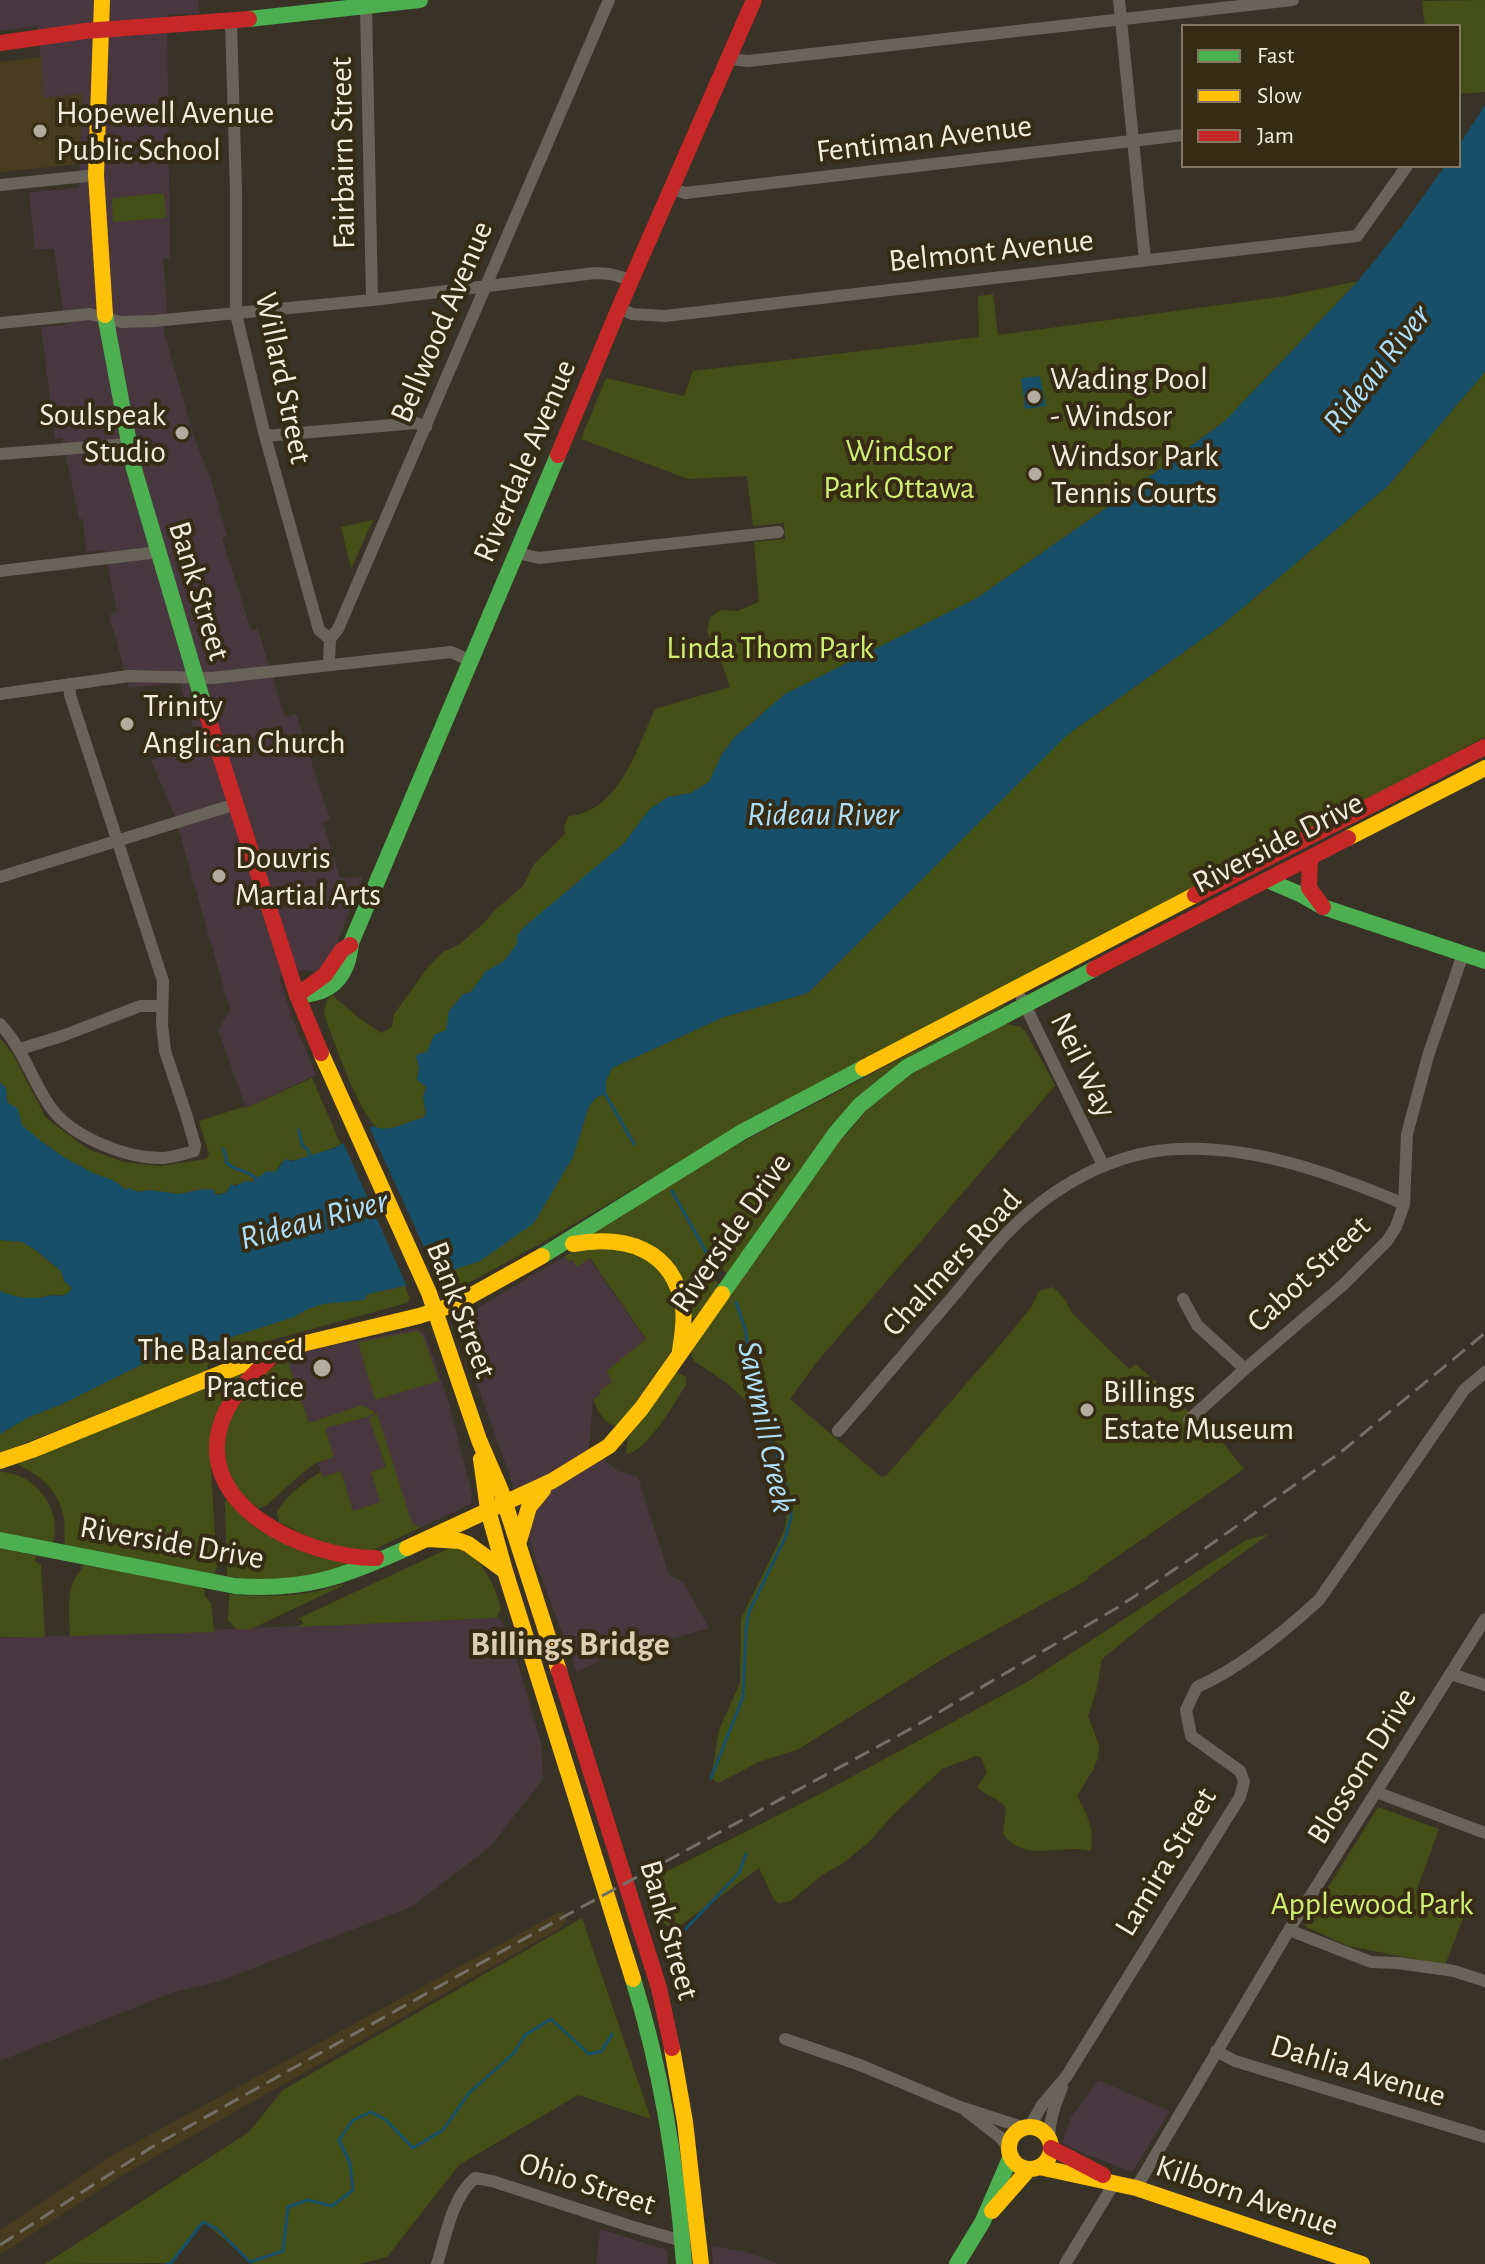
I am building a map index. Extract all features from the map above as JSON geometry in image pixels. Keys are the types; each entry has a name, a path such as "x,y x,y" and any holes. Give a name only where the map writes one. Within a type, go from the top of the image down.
{"main road":[{"name":"Bank Street","path":"102,0 96,175 104,319 128,444 196,678 297,995 429,1293 479,1440 519,1544 617,1851 662,1999 671,2040 685,2122 701,2264"},
{"path":"0,43 100,30 231,21 420,0"},
{"name":"Riverdale Avenue","path":"297,995 322,992 347,966 352,953 350,945 619,308 754,0"},
{"name":"Riverside Drive","path":"0,1461 275,1353 436,1312 456,1304 555,1249 742,1132 1016,987 1485,747"},
{"name":"Riverside Drive","path":"0,1540 235,1586 293,1588 337,1578 552,1482 613,1443 641,1409 835,1134 860,1105 907,1067 1485,768"},
{"path":"1310,858 1309,888 1323,907"},
{"path":"1258,864 1267,880 1323,907 1485,961"},
{"path":"555,1249 593,1239 611,1240 633,1244 663,1262 678,1287 684,1309 680,1353"},
{"path":"275,1353 241,1390 223,1418 217,1457 226,1484 247,1510 292,1538 345,1556 388,1557"},
{"name":"Bank Street","path":"479,1440 488,1510 505,1571 655,2053 670,2136 684,2264"},
{"path":"519,1544 528,1507 552,1482"},
{"path":"425,1539 468,1544 505,1571"},
{"path":"957,2264 983,2221 1010,2153 1013,2136 1027,2128 1037,2129 1050,2144 1049,2156 983,2221"},
{"name":"Kilborn Avenue","path":"1050,2144 1115,2182"},
{"path":"1010,2153 1018,2165 1034,2168"},
{"name":"Kilborn Avenue","path":"1034,2168 1136,2188 1362,2264"}],"street":[{"name":"Bellwood Avenue","path":"329,664 330,639 338,629 609,0"},
{"path":"1119,0 1145,260"},
{"path":"728,59 749,61 1293,0"},
{"name":"Fairbairn Street","path":"366,6 372,300"},
{"name":"Willard Street","path":"231,21 236,314 265,436 319,630 330,639"},
{"name":"Fentiman Avenue","path":"672,189 685,193 1181,135"},
{"name":"Belmont Avenue","path":"619,308 632,314 665,316 1335,240 1357,236 1406,168"},
{"path":"0,185 96,175"},
{"path":"0,323 90,314 121,322 154,321 372,300 595,273 632,280"},
{"path":"265,436 416,423 426,427"},
{"path":"0,454 128,444"},
{"path":"517,553 539,558 778,532"},
{"path":"0,571 159,552"},
{"path":"0,694 129,676 212,678 451,652 471,661"},
{"path":"0,1024 20,1049 54,1111 70,1126 111,1148 146,1157 165,1158 194,1151 195,1145 165,1051 163,981 97,782 69,684"},
{"path":"0,877 236,804"},
{"name":"Cabot Street","path":"1189,1420 1343,1285 1387,1241 1396,1227 1404,1204 1407,1134 1428,1056 1463,954"},
{"name":"Neil Way","path":"1016,987 1103,1165"},
{"path":"20,1049 140,1006 162,1006"},
{"name":"Chalmers Road","path":"838,1431 1012,1228 1060,1189 1103,1165 1146,1153 1206,1148 1277,1158 1404,1204"},
{"path":"1183,1299 1197,1325 1245,1369"},
{"name":"Lamira Street","path":"1027,2128 1066,2077 1240,1797 1244,1782 1240,1771 1191,1736 1186,1710 1197,1687 1218,1678 1319,1600 1464,1390 1485,1372"},
{"name":"Blossom Drive","path":"1136,2188 1289,1930 1485,1619"},
{"path":"1451,1674 1485,1685"},
{"path":"1376,1792 1485,1833"},
{"path":"1289,1930 1371,1962 1454,1971 1485,1981"},
{"path":"785,2039 860,2065 960,2107 1027,2128"},
{"name":"Dahlia Avenue","path":"1216,2051 1235,2061 1485,2137"},
{"name":"Lamira Street","path":"1050,2144 1052,2112 1066,2077"},
{"path":"960,2107 1001,2138 1010,2153"},
{"name":"Ohio Street","path":"437,2264 457,2203 465,2186 475,2178 682,2241"},
{"path":"1065,2264 1115,2182"}],"shaded area":[{"path":"0,0 198,0 200,14 167,14 170,258 163,259 167,304 164,332 194,437 212,483 227,536 222,538 251,630 258,629 285,717 296,714 330,819 323,823 340,878 363,877 333,954 317,972 305,970 279,977 316,1075 246,1108 218,1030 230,1010 174,814 151,760 198,744 180,683 129,688 109,621 110,615 117,611 104,550 86,552 83,519 79,519 62,438 55,439 41,327 65,325 54,249 35,249 29,192 79,188 82,94 44,98 38,26 0,31"},
{"name":"Hopewell Avenue Public School","path":"41,57 44,98 82,94 80,164 0,172 0,62"},
{"path":"565,1256 569,1262 589,1258 646,1340 601,1394 593,1399 589,1449 618,1471 638,1477 669,1575 683,1582 709,1628 603,1659 577,1672 540,1574 458,1320"},
{"path":"417,1328 425,1334 449,1403 472,1494 471,1504 420,1528 412,1523 370,1418 386,1468 371,1472 380,1502 353,1511 341,1471 323,1477 318,1463 333,1456 325,1428 367,1417 362,1405 309,1424 287,1359 312,1350"},
{"path":"499,1618 510,1637 541,1743 543,1779 491,1846 411,1907 220,1981 171,1993 0,2061 0,1638"},
{"path":"563,1912 567,1921 559,1929 121,2176 0,2255 0,2230 109,2157"},
{"path":"1098,2080 1170,2111 1132,2172 1062,2143 1070,2119"},
{"path":"600,2229 667,2250 668,2264 596,2264"},
{"path":"711,2246 746,2252 780,2264 713,2264"}],"green space":[{"path":"1485,0 1485,92 1461,94 1461,24 1425,24 1422,1"},
{"path":"164,193 166,218 113,222 112,198"},
{"name":"Windsor Park Ottawa","path":"1358,281 1225,421 977,598 785,694 734,738 722,754 709,782 691,793 668,797 650,809 624,843 518,944 503,963 486,971 471,992 463,994 450,1011 446,1030 434,1035 427,1052 418,1054 417,1077 426,1087 423,1098 426,1113 423,1118 391,1129 381,1129 374,1124 365,1113 340,1058 324,1014 326,1002 332,995 381,1033 392,1027 394,1014 429,966 443,952 460,944 523,886 534,864 565,834 564,827 569,816 586,812 613,791 633,759 655,709 730,687 707,632 710,617 721,610 737,611 759,602 754,542 785,539 784,523 753,526 747,476 688,479 581,439 606,378 684,396 693,371 979,337 978,296 993,294 998,335 1286,296"},
{"path":"1485,372 1485,737 724,1136 463,1286 455,1289 445,1286 438,1273 480,1261 573,1157 589,1106 597,1097 606,1094 606,1081 612,1068 724,1017 808,993 1067,735 1222,625 1388,486"},
{"path":"373,520 351,569 341,527"},
{"path":"1004,1004 915,1054 727,1274 722,1269 714,1279 720,1285 694,1318 672,1267 584,1236 727,1150"},
{"name":"Billings Estate Museum","path":"1007,1024 1021,1027 1026,1032 1055,1085 816,1363 790,1399 881,1477 886,1476 1007,1337 1032,1306 1039,1291 1053,1287 1065,1299 1072,1313 1129,1369 1136,1364 1188,1411 1206,1422 1244,1469 1087,1580 946,1657 797,1750 761,1761 718,1783 711,1778 719,1730 740,1683 741,1619 784,1531 788,1507 786,1472 764,1418 727,1383 694,1361 691,1352 801,1192 859,1117 901,1080 994,1028"},
{"path":"0,1038 13,1054 46,1118 88,1149 124,1162 160,1166 206,1159 209,1154 199,1121 246,1108 312,1078 341,1145 282,1162 275,1172 235,1185 223,1193 215,1194 214,1190 203,1189 179,1194 125,1189 113,1180 65,1158 22,1125 19,1113 7,1102 6,1088 0,1082"},
{"path":"0,1240 22,1242 34,1249 61,1271 64,1281 72,1288 64,1295 38,1299 0,1291"},
{"path":"617,1244 657,1264 678,1302 674,1347 619,1426 606,1421 593,1399 612,1382 607,1372 609,1369 646,1339 590,1258 577,1267 573,1260 569,1262 565,1256 576,1249"},
{"path":"405,1286 410,1299 407,1303 246,1347 207,1366 208,1370 0,1453 0,1434 29,1417 155,1358 178,1358 207,1345 293,1317 323,1303 364,1300 368,1294"},
{"path":"418,1331 423,1336 439,1381 375,1400 358,1342"},
{"path":"287,1359 309,1423 362,1405 375,1412 325,1428 334,1457 316,1463 260,1508 244,1500 227,1469 224,1441 233,1412 269,1369"},
{"path":"676,1372 686,1377 686,1385 651,1436 626,1454 628,1438"},
{"path":"243,1373 211,1470 217,1568 214,1574 65,1545 64,1519 58,1500 42,1480 18,1462"},
{"path":"377,1413 412,1523 420,1528 373,1550 332,1549 279,1522 277,1512 285,1500 321,1472 323,1477 341,1471 353,1511 380,1502 371,1472 386,1467 369,1418"},
{"path":"0,1472 24,1478 43,1495 54,1517 53,1542 0,1533"},
{"path":"229,1500 353,1566 269,1583 227,1576 225,1501"},
{"path":"1269,1534 1155,1616 1102,1659 1088,1716 1099,1745 1098,1758 1077,1796 1091,1829 1091,1851 1032,1850 1012,1843 1003,1834 1006,1808 977,1787 987,1773 981,1757 976,1756 942,1769 869,1842 791,1901 779,1903 774,1900 759,1868 674,1930 652,1909 649,1887 652,1879 820,1794 1027,1682 1246,1540"},
{"path":"454,1546 472,1557 485,1571 501,1608 497,1618 295,1627 303,1624 302,1620 297,1619"},
{"path":"0,1548 36,1556 35,1561 41,1565 45,1637 0,1637"},
{"path":"84,1565 199,1586 205,1590 204,1595 211,1603 214,1632 70,1636 70,1592 82,1569 80,1567"},
{"path":"343,1584 251,1629 236,1629 228,1620 229,1594 286,1595"},
{"name":"Applewood Park","path":"1378,1807 1439,1829 1416,1892 1465,1913 1445,1965 1348,1946 1304,1926"},
{"path":"582,1918 651,2119 578,2095 459,2165 387,2257 360,2264 253,2264 204,2222 171,2263 45,2264 249,2132 283,2090"}],"water":[{"name":"Rideau River","path":"1485,105 1485,372 1388,486 1222,625 1067,735 808,993 724,1017 612,1068 606,1081 606,1094 597,1097 589,1106 573,1157 534,1223 480,1261 404,1286 368,1294 364,1300 323,1304 178,1358 155,1358 29,1417 0,1434 0,1291 18,1297 36,1298 64,1295 72,1288 64,1281 61,1271 34,1249 22,1242 0,1240 0,1082 6,1088 7,1102 18,1109 22,1125 37,1138 65,1158 113,1180 125,1189 138,1192 149,1190 179,1194 203,1189 215,1190 215,1194 219,1195 227,1192 231,1184 253,1182 266,1171 275,1172 286,1159 292,1161 335,1148 373,1126 386,1129 423,1118 426,1113 423,1098 426,1087 417,1080 419,1068 416,1057 427,1052 434,1035 446,1030 449,1011 463,994 471,992 486,971 503,962 517,944 517,936 523,928 624,843 650,809 668,797 691,793 709,782 722,754 734,738 785,694 977,598 1225,421 1358,281 1444,168 1461,168 1461,142"},
{"name":"Wading Pool - Windsor","path":"1040,376 1046,406 1025,409 1021,378"}],"pier":[{"path":"368,1124 438,1278 408,1289 342,1140"}],"waterway":[{"name":"Sawmill Creek","path":"604,1092 634,1144"},
{"path":"299,1130 302,1145 310,1156"},
{"path":"223,1149 229,1165 255,1178"},
{"name":"Sawmill Creek","path":"672,1191 718,1273"},
{"name":"Sawmill Creek","path":"711,1778 743,1697 749,1612 786,1536 791,1518 791,1503 778,1458 753,1398 756,1369 748,1352 746,1332 736,1302"},
{"name":"Sawmill Creek","path":"681,1934 739,1873 746,1854"},
{"name":"Sawmill Creek","path":"167,2264 203,2222 217,2229 250,2262 283,2251 288,2207 308,2200 332,2206 353,2190 350,2163 339,2140 353,2120 371,2112 386,2120 413,2148 443,2130 469,2093 514,2053 525,2035 551,2019 589,2054 602,2051 612,2034"}],"railway":[{"path":"0,2245 152,2147 565,1916 912,1728 1120,1606 1341,1452 1485,1333"}],"traffic: fast":[{"path":"249,19 420,0"},
{"path":"105,315 134,469 203,702"},
{"path":"297,995 328,988 342,974 351,943 558,455"},
{"path":"1267,880 1323,907 1485,961"},
{"path":"722,1294 835,1134 860,1105 907,1067 1094,969"},
{"path":"542,1256 742,1132 863,1068"},
{"path":"0,1540 235,1586 260,1587 324,1580 407,1548"},
{"path":"633,1979 667,2120 684,2264"},
{"path":"957,2264 983,2221 1011,2156"}],"traffic: slow":[{"path":"102,0 96,175 105,315"},
{"path":"1348,838 1485,768"},
{"path":"863,1068 1195,895"},
{"path":"321,1053 429,1293 479,1440 501,1491 559,1671"},
{"path":"573,1244 628,1244 658,1259 678,1287 683,1307 680,1351"},
{"path":"0,1461 244,1364 306,1343 456,1304 542,1256"},
{"path":"407,1548 552,1481 609,1446 641,1409 722,1294"},
{"path":"481,1459 488,1510 505,1571 633,1979"},
{"path":"519,1541 529,1507 543,1490"},
{"path":"428,1539 468,1544 505,1571"},
{"path":"672,2048 685,2122 701,2264"},
{"path":"1030,2127 1045,2133 1051,2148 1045,2163 1030,2169 1015,2163 1009,2148 1015,2133 1030,2127"},
{"path":"1039,2167 1136,2188 1362,2264"},
{"path":"992,2211 1029,2169"}],"traffic: jam":[{"path":"558,455 754,0"},
{"path":"0,43 85,31 249,19"},
{"path":"203,702 297,995 321,1053"},
{"path":"1195,895 1485,747"},
{"path":"1094,969 1348,838"},
{"path":"1310,858 1309,888 1323,907"},
{"path":"297,995 325,975 342,950 350,945"},
{"path":"273,1355 238,1392 223,1418 217,1449 223,1477 238,1501 260,1521 288,1537 348,1556 376,1558"},
{"path":"559,1671 659,1988 672,2048"},
{"path":"1051,2148 1103,2175"}],"place":[{"name":"Hopewell Avenue Public School","path":"40,131"},
{"name":"Wading Pool - Windsor","path":"1034,397"},
{"name":"Soulspeak Studio","path":"182,433"},
{"name":"Windsor Park Tennis Courts","path":"1035,474"},
{"name":"Trinity Anglican Church","path":"127,724"},
{"name":"Douvris Martial Arts","path":"219,876"},
{"name":"The Balanced Practice","path":"322,1368"},
{"name":"Billings Estate Museum","path":"1087,1410"}],"district":[{"name":"Billings Bridge","path":"570,1645"}],"park label":[{"name":"Linda Thom Park","path":"770,648"}]}
